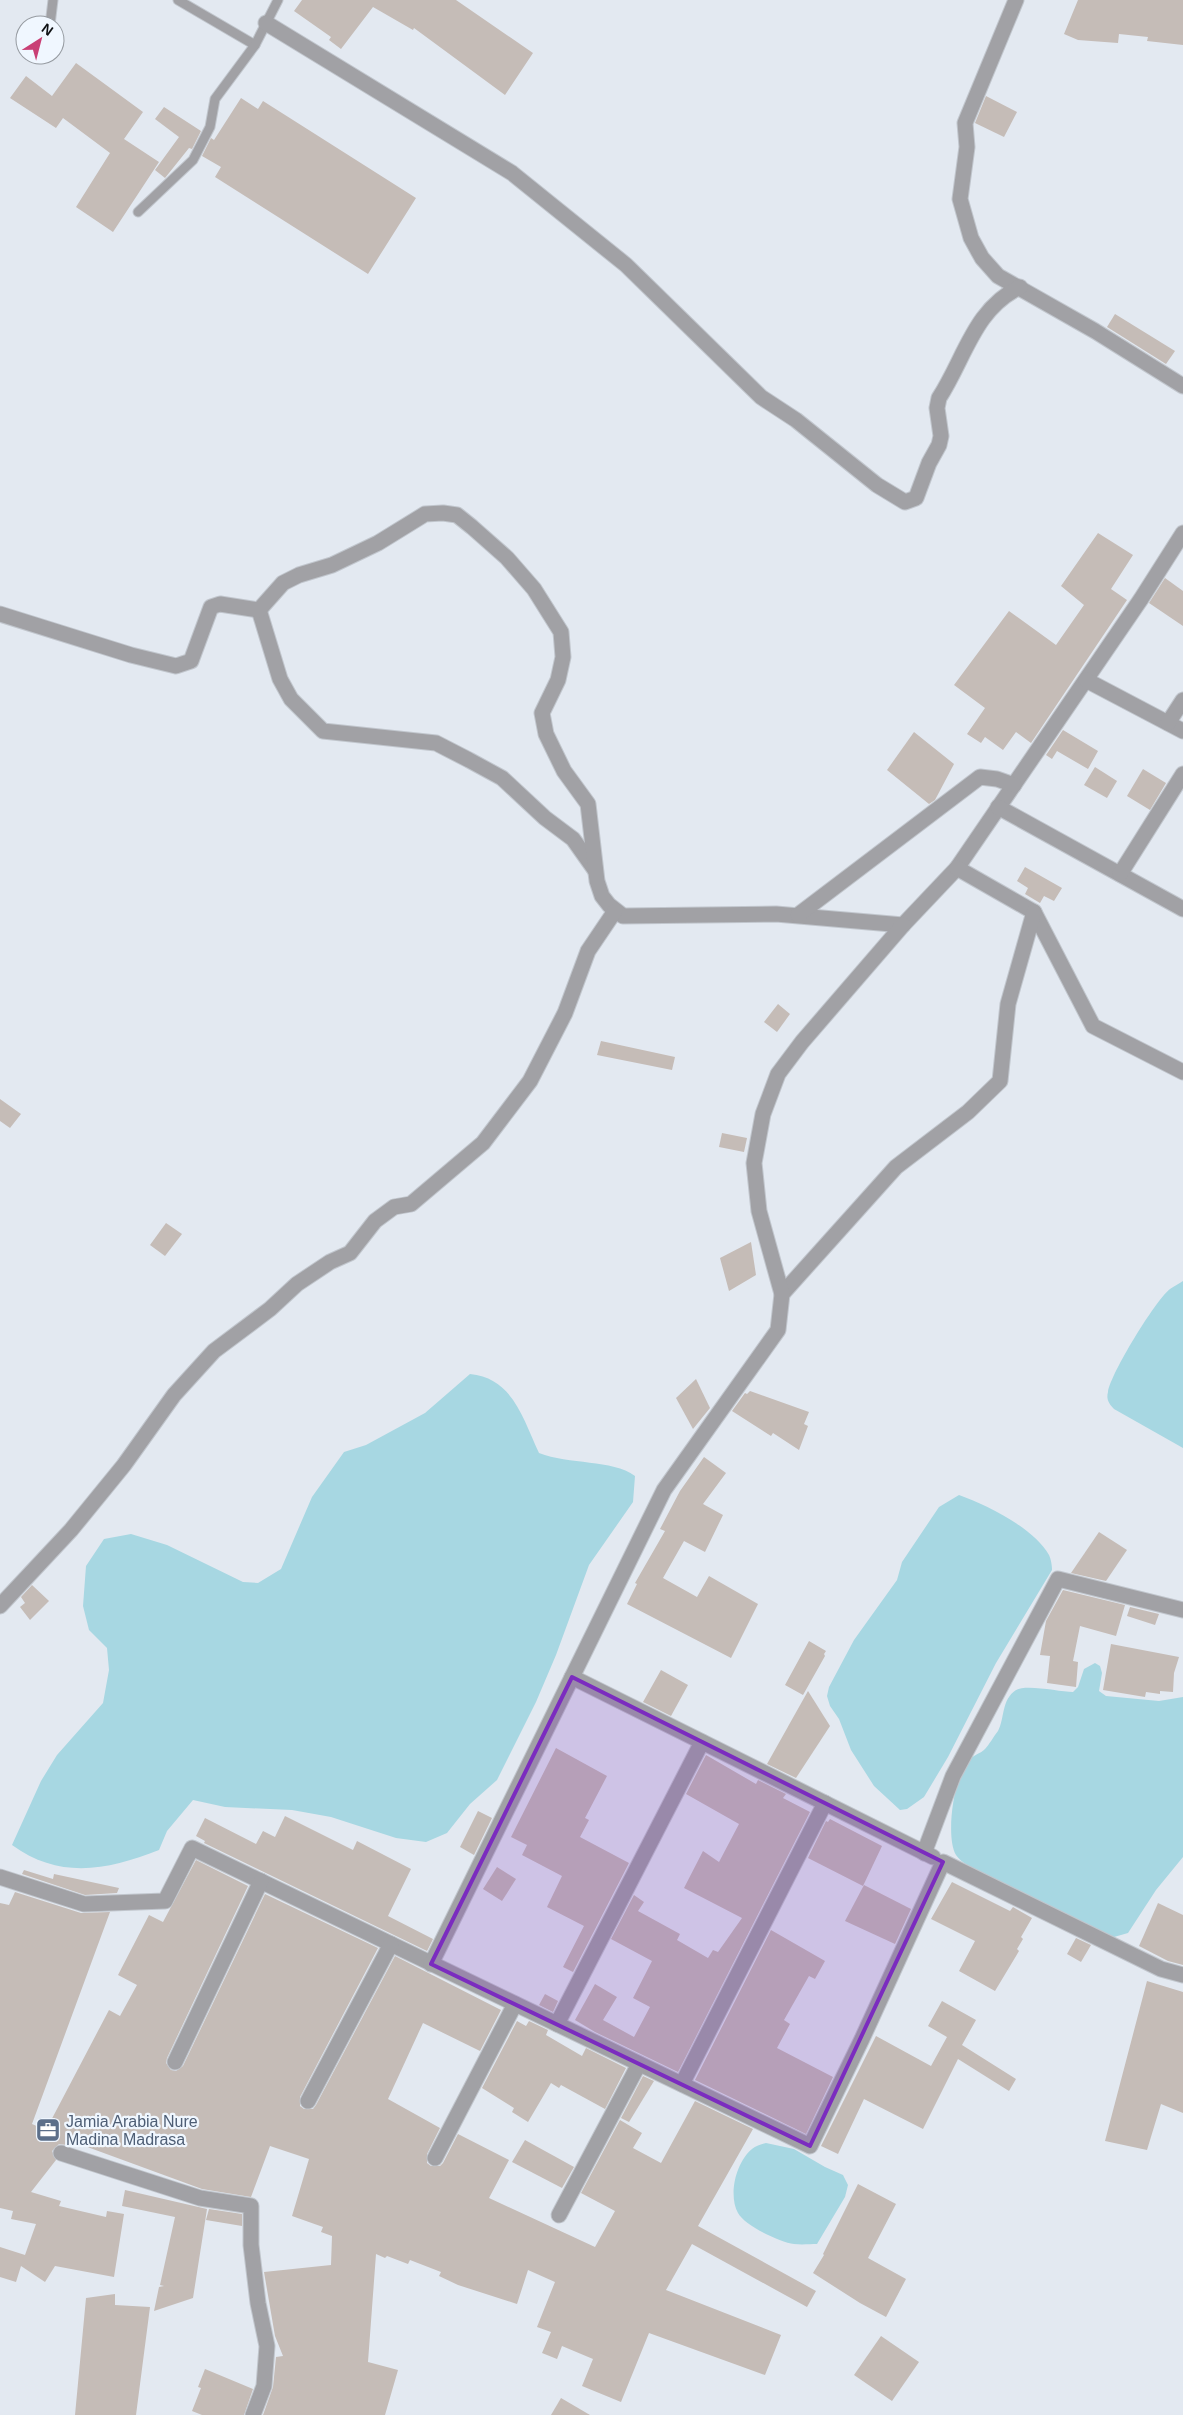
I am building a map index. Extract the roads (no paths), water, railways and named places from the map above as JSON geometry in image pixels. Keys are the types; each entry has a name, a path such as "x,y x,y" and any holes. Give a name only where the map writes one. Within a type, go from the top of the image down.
{"street":[{"path":"1016,0 965,123 967,147 960,199 971,238 982,258 998,276 1095,331 1183,386"},
{"path":"266,24 512,173 626,265 761,397 796,420 877,485 906,502 916,498 929,463 936,453 941,436 937,408 939,398 973,333 990,307 1003,295 1020,287"},
{"path":"259,610 283,584 299,575 332,565 378,543 425,514 458,515 507,558 534,589 561,632 563,657 558,680 542,713 546,734 564,771 588,804 596,872 602,896 615,911 623,916 798,915 903,925"},
{"path":"431,1964 664,1490 778,1330 782,1294 759,1211 754,1163 763,1114 778,1074 802,1042 903,925 956,868 1086,680 1183,533"},
{"path":"0,614 131,655 176,666 191,661 212,607 220,604 259,610"},
{"path":"259,610 280,679 291,699 323,731 436,743 469,760 502,778 545,818 573,839 596,872"},
{"path":"1086,680 1183,731"},
{"path":"1168,723 1183,700"},
{"path":"1120,874 1183,774"},
{"path":"798,915 980,777 997,779 1014,785"},
{"path":"998,807 1183,909"},
{"path":"956,868 1034,912 1094,1026 1183,1072"},
{"path":"0,1606 71,1530 124,1465 174,1394 214,1351 270,1309 297,1284 330,1262 350,1253 375,1221 394,1207 410,1204 483,1143 530,1081 565,1013 588,950 615,911"},
{"path":"782,1294 896,1167 968,1112 1000,1081 1008,1004 1034,912"},
{"path":"924,1853 953,1776 1058,1579 1183,1610"},
{"path":"572,1677 1161,1969 1183,1975"},
{"path":"557,2024 702,1742"},
{"path":"682,2084 825,1803"},
{"path":"0,1877 84,1904 165,1901 192,1848 810,2146 943,1862"},
{"path":"175,2062 261,1881"},
{"path":"308,2101 391,1944"},
{"path":"436,2158 515,2004"},
{"path":"559,2215 639,2064"},
{"path":"61,2153 200,2198 251,2206 251,2245 258,2303 267,2346 264,2386 253,2415"}],"lane":[{"path":"51,15 53,0"},
{"path":"178,0 255,45"},
{"path":"138,212 193,160 210,127 215,99 255,45 278,0"}],"water":[{"path":"1183,1281 1183,1448 1114,1409 1107,1397 1111,1383 1125,1354 1154,1307 1170,1289"},
{"path":"470,1374 485,1377 497,1383 507,1392 515,1402 539,1453 551,1457 615,1467 635,1476 633,1502 589,1565 556,1655 536,1702 497,1780 470,1804 447,1833 426,1842 396,1838 331,1817 292,1810 225,1807 193,1800 167,1831 159,1850 121,1863 84,1868 66,1867 30,1856 12,1845 41,1781 57,1755 103,1703 109,1670 107,1648 89,1630 83,1606 86,1566 104,1539 131,1534 167,1545 243,1582 258,1583 281,1569 312,1497 344,1452 366,1445 425,1413"},
{"path":"959,1495 996,1511 1033,1536 1049,1555 1052,1570 996,1663 948,1757 924,1797 907,1809 900,1810 874,1786 851,1750 839,1719 830,1706 827,1696 829,1687 854,1640 897,1580 902,1562 939,1507"},
{"path":"1095,1663 1100,1666 1102,1673 1099,1691 1106,1696 1159,1701 1183,1697 1183,1857 1156,1890 1128,1933 1114,1937 1029,1899 967,1865 956,1855 951,1835 955,1791 959,1778 971,1758 985,1749 998,1731 1011,1694 1021,1688 1073,1692 1078,1687 1084,1669"},
{"path":"766,2143 794,2149 843,2175 848,2185 845,2197 817,2244 794,2244 780,2240 755,2228 738,2213 735,2206 734,2188 738,2170 746,2155 752,2149"}],"place":[{"name":"Jamia Arabia Nure Madina Madrasa","path":"48,2130"}]}
